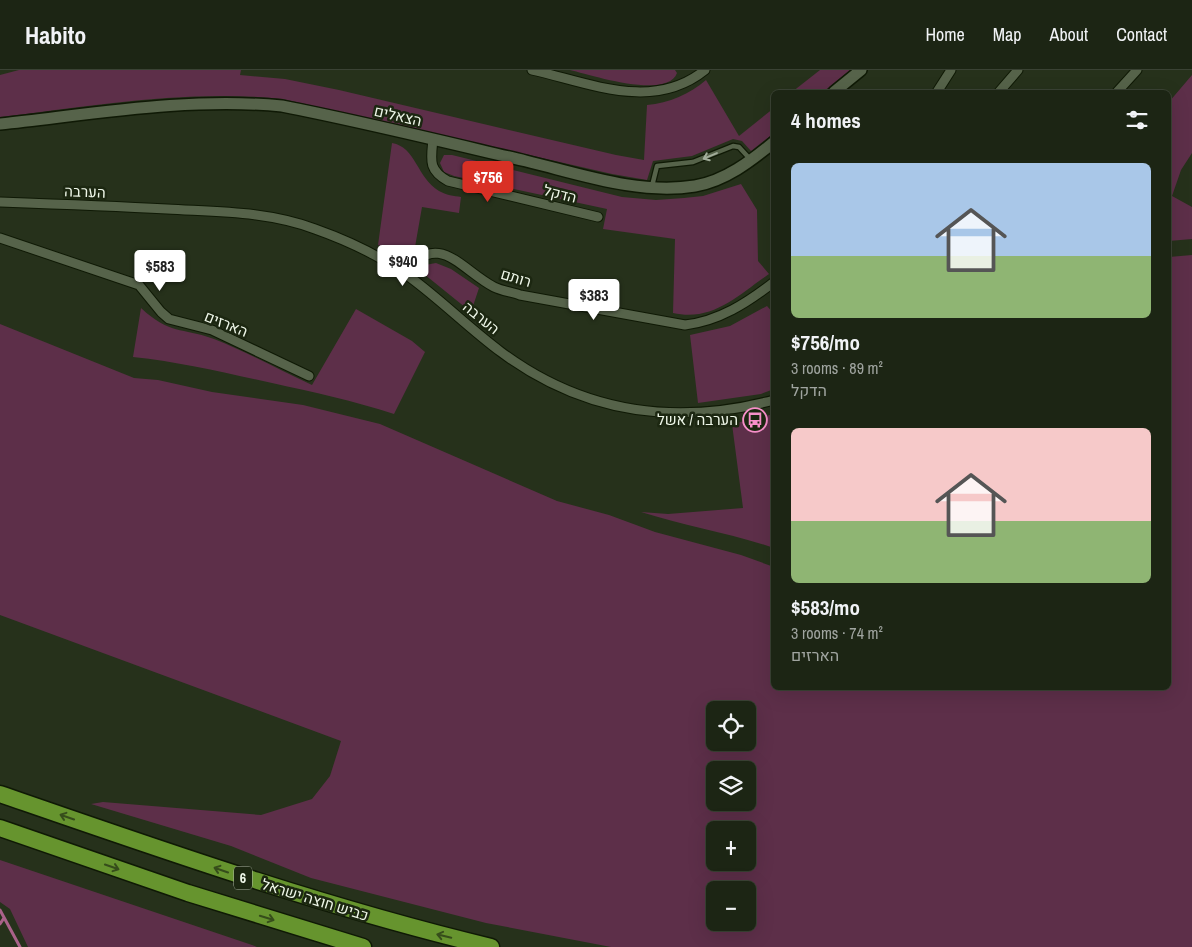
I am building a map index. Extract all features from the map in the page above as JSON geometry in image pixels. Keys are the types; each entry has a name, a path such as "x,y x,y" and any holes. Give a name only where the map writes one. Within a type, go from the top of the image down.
{"highway":[{"name":"כביש חוצה ישראל","path":"0,794 252,881 375,918 491,947"},
{"name":"כביש חוצה ישראל","path":"0,828 197,896 363,947"}],"street":[{"path":"532,70 641,93 661,92 685,84 705,70"},
{"path":"687,70 694,78"},
{"path":"836,90 861,70"},
{"path":"938,90 951,70"},
{"path":"1001,90 1018,70"},
{"path":"1119,90 1137,70"},
{"name":"הצאלים","path":"0,124 176,104 239,101 282,106 611,181 667,188 696,186 716,180 751,160 771,144"},
{"name":"הדקל","path":"432,139 432,168 438,175 448,181 598,217"},
{"name":"הערבה","path":"0,202 240,212 312,227 347,240 376,255 404,274 502,353 556,386 616,407 671,414 708,412 771,401"},
{"name":"הארזים","path":"0,238 139,285 161,312 169,318 212,330 309,376"},
{"name":"רותם","path":"404,274 419,256 433,253 447,255 494,287 520,295 685,325 701,323 721,316 757,295 771,284"}],"lane":[{"path":"652,187 655,171 658,166 663,164 693,162 733,146 739,147 751,160"}],"shaded area":[{"path":"19,70 241,70 240,75 285,79 339,90 644,160 647,105 679,97 693,90 706,80 739,136 771,110 771,135 751,151 742,141 733,139 692,156 653,161 647,180 612,174 283,99 247,96 176,97 0,117 0,75"},
{"path":"570,70 675,70 677,73 670,81 659,85 644,85 628,84"},
{"path":"820,70 850,70 825,90 795,90"},
{"path":"1192,75 1192,153 1181,170 1172,196 1192,207 1192,239 1171,241 1171,100"},
{"path":"392,143 406,150 426,179 439,191 461,197 459,213 422,207 415,247 401,251 378,245"},
{"path":"444,155 452,155 622,197 656,200 703,196 741,184 757,210 758,261 769,274 736,298 713,310 701,314 673,313 675,239 603,229 607,209 454,176 444,172 440,163"},
{"path":"1192,255 1192,947 611,947 486,923 311,878 231,846 91,804 103,802 261,815 312,799 330,776 341,741 0,615 0,324 134,378 158,380 212,392 303,405 380,424 557,501 609,515 655,532 741,555 771,566 771,690 1171,690 1171,257"},
{"path":"436,263 451,269 479,288 471,312 419,270 425,265"},
{"path":"767,306 771,311 771,390 761,394 698,403 690,335 730,326"},
{"path":"141,308 151,317 168,327 214,339 312,385 356,309 412,341 425,352 394,414 333,397 237,375 133,357"},
{"path":"771,415 771,547 641,512 668,514 743,508 732,424"},
{"path":"0,860 257,947 28,947 10,909 0,902"}],"waterway":[{"path":"0,910 20,947"},
{"path":"0,924 4,918"}],"place":[{"name":"הערבה / אשל","path":"755,420"}]}
